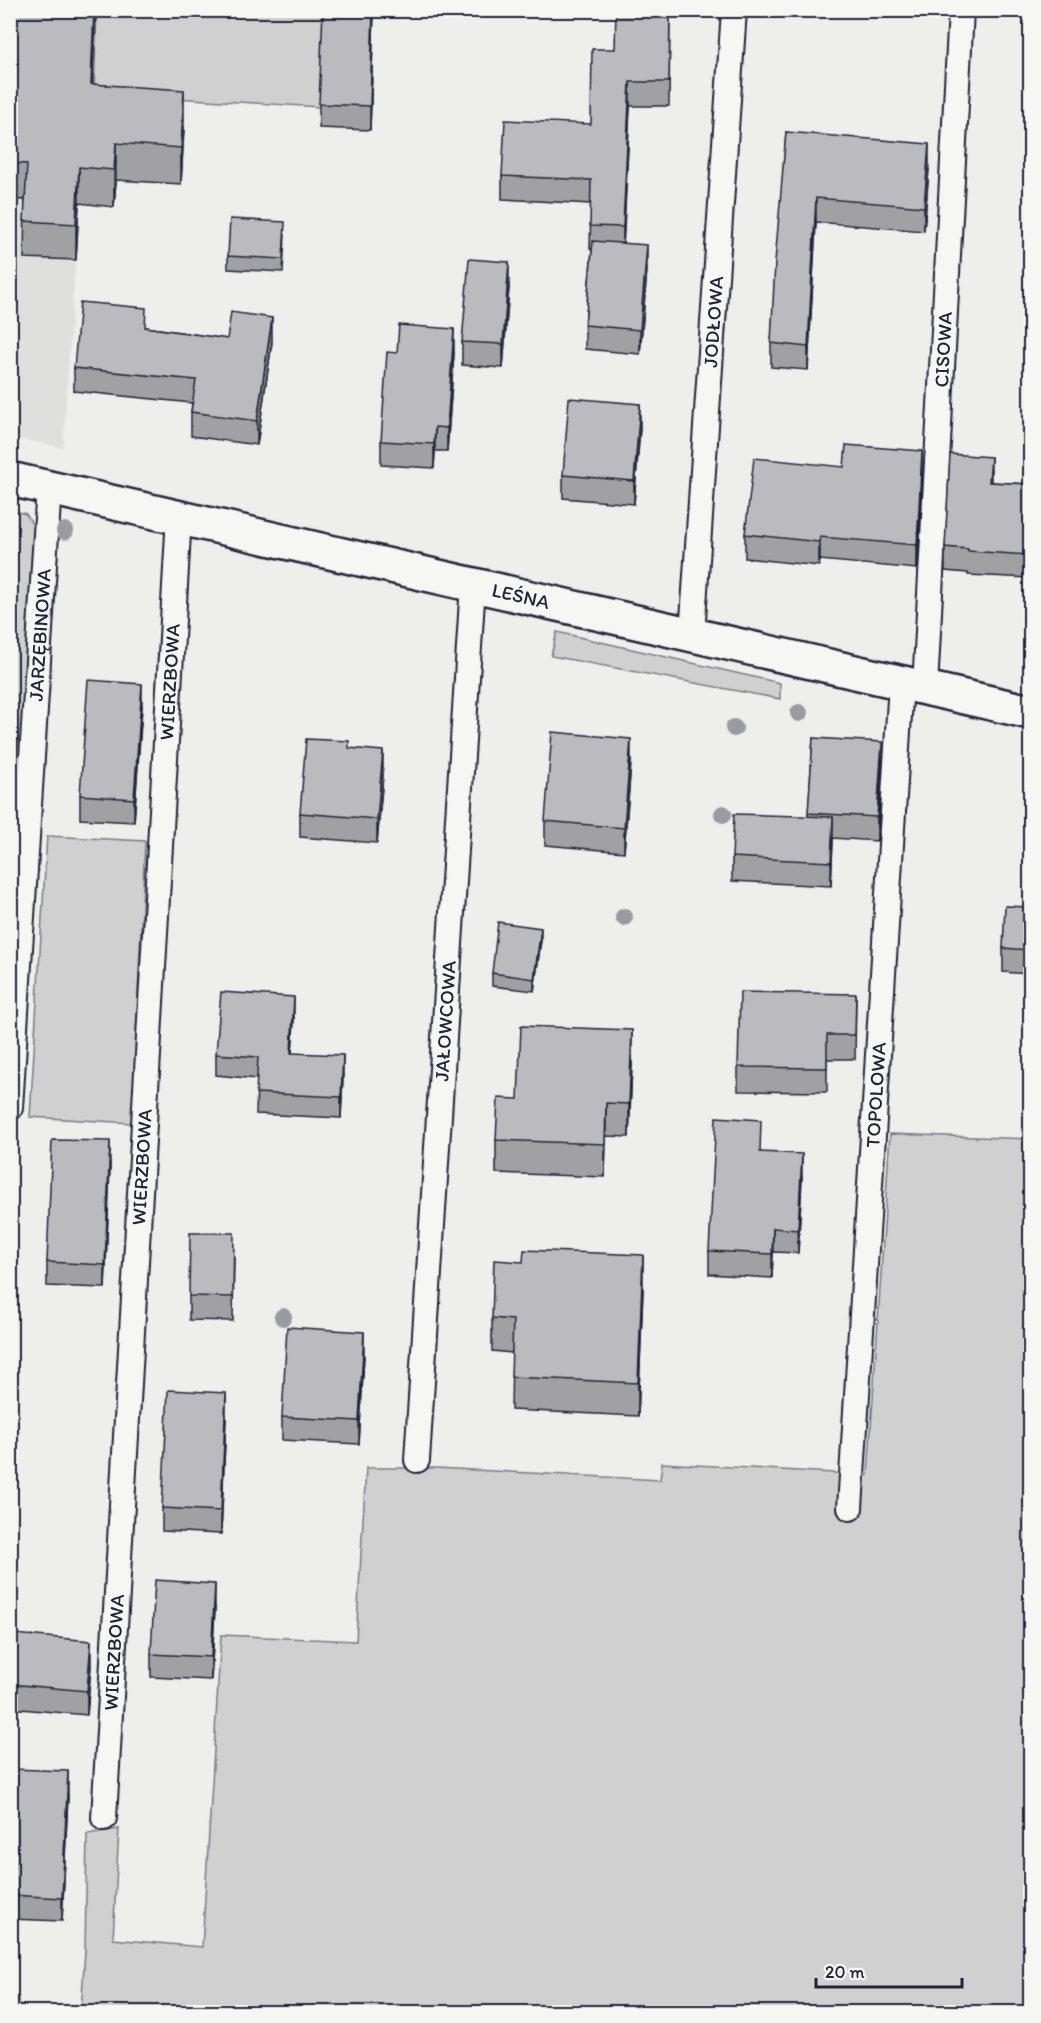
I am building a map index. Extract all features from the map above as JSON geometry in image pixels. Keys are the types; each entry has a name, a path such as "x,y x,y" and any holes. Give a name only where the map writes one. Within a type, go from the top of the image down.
{"street":[{"name":"LEŚNA","path":"10,478 1030,712"}],"lane":[{"name":"JODŁOWA","path":"692,635 734,10"},
{"name":"CISOWA","path":"913,685 961,10"},
{"name":"JARZĘBINOWA","path":"10,1108 49,486"},
{"name":"WIERZBOWA","path":"104,1818 179,516"},
{"name":"JAŁOWCOWA","path":"417,1460 473,584"},
{"name":"TOPOLOWA","path":"850,1508 913,685"}],"shaded area":[{"path":"11,11 79,203 63,448 11,437"},
{"path":"97,11 324,11 320,107 94,93"},
{"path":"11,510 26,514 39,535 15,843 11,845"},
{"path":"557,632 780,683 780,699 551,656"},
{"path":"47,836 145,841 132,1123 30,1117"},
{"path":"890,1134 1030,1139 1030,2012 81,2012 85,1950 87,1834 119,1829 113,1939 202,1947 221,1635 356,1641 366,1468 436,1468 660,1480 662,1463 868,1475"}],"building":[{"path":"10,10 94,10 91,84 184,90 181,148 116,143 114,170 79,167 76,224 24,221 27,164 10,163"},
{"path":"323,10 373,10 370,106 319,104"},
{"path":"616,10 670,10 669,82 630,82 623,227 590,226 591,180 502,176 505,120 591,124 592,49 615,49"},
{"path":"1027,10 1030,10 1030,40 1025,40"},
{"path":"786,132 929,144 924,207 816,198 808,347 771,343"},
{"path":"230,219 285,222 283,259 228,256"},
{"path":"593,241 647,245 640,330 585,325"},
{"path":"469,259 509,262 503,344 462,342"},
{"path":"80,302 146,308 145,327 227,339 231,312 272,318 257,421 191,412 196,380 74,368"},
{"path":"399,325 454,329 447,428 435,427 434,444 381,441 387,352 397,353"},
{"path":"569,398 640,404 634,481 563,475"},
{"path":"846,445 922,451 917,545 820,537 819,542 745,534 754,458 844,467"},
{"path":"950,454 991,457 989,482 1030,484 1030,555 968,551 968,549 945,547"},
{"path":"88,680 142,684 134,799 80,795"},
{"path":"552,732 631,739 624,828 545,821"},
{"path":"813,738 882,742 877,817 808,813"},
{"path":"306,739 349,741 349,748 383,751 377,819 300,813"},
{"path":"734,814 833,817 831,862 732,857"},
{"path":"1005,906 1030,907 1030,950 1003,948"},
{"path":"498,922 541,928 534,979 492,973"},
{"path":"221,992 294,997 291,1053 343,1055 341,1097 256,1093 258,1057 216,1054"},
{"path":"740,992 856,994 855,1035 827,1035 827,1068 738,1067"},
{"path":"521,1026 632,1030 629,1104 606,1103 605,1144 496,1140 498,1098 518,1099"},
{"path":"716,1117 761,1120 760,1152 802,1154 798,1230 773,1228 772,1254 709,1251"},
{"path":"52,1140 110,1141 105,1265 47,1262"},
{"path":"190,1233 234,1233 233,1297 189,1296"},
{"path":"524,1250 643,1255 638,1383 511,1377 513,1320 492,1318 494,1260 523,1262"},
{"path":"287,1327 364,1332 359,1421 282,1417"},
{"path":"168,1390 226,1393 221,1511 162,1508"},
{"path":"155,1580 215,1584 211,1657 151,1654"},
{"path":"14,1634 91,1641 87,1691 10,1684"},
{"path":"10,1769 68,1771 62,1898 10,1895"}]}
